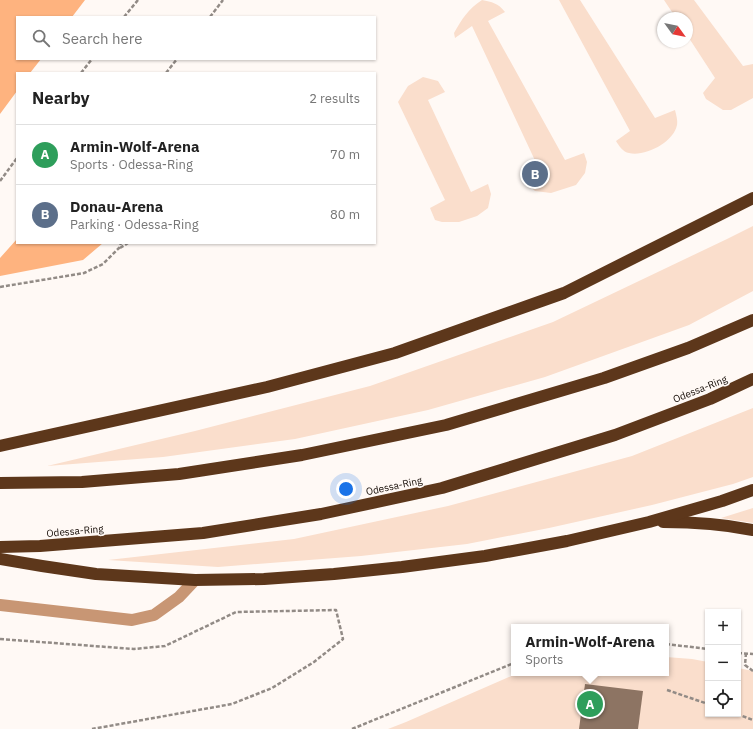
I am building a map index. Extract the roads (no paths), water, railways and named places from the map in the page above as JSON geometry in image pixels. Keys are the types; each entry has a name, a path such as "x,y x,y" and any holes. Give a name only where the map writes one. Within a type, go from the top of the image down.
{"highway":[{"path":"0,446 267,387 395,353 564,293 753,198"},
{"path":"0,483 82,482 179,474 302,455 446,425 604,378 688,348 753,320"},
{"name":"Odessa-Ring","path":"0,547 40,546 203,533 321,514 420,493 450,486 615,435 710,399 753,379"},
{"path":"0,559 96,574 195,580 264,579 334,574 485,556 567,541 649,522 722,501 753,490"},
{"path":"649,522 692,522 753,530"}],"lane":[{"path":"0,605 132,620 154,615 179,597 195,580"}],"place":[{"name":"Donau-Arena","path":"535,174"},
{"name":"Armin-Wolf-Arena","path":"590,704"}]}
